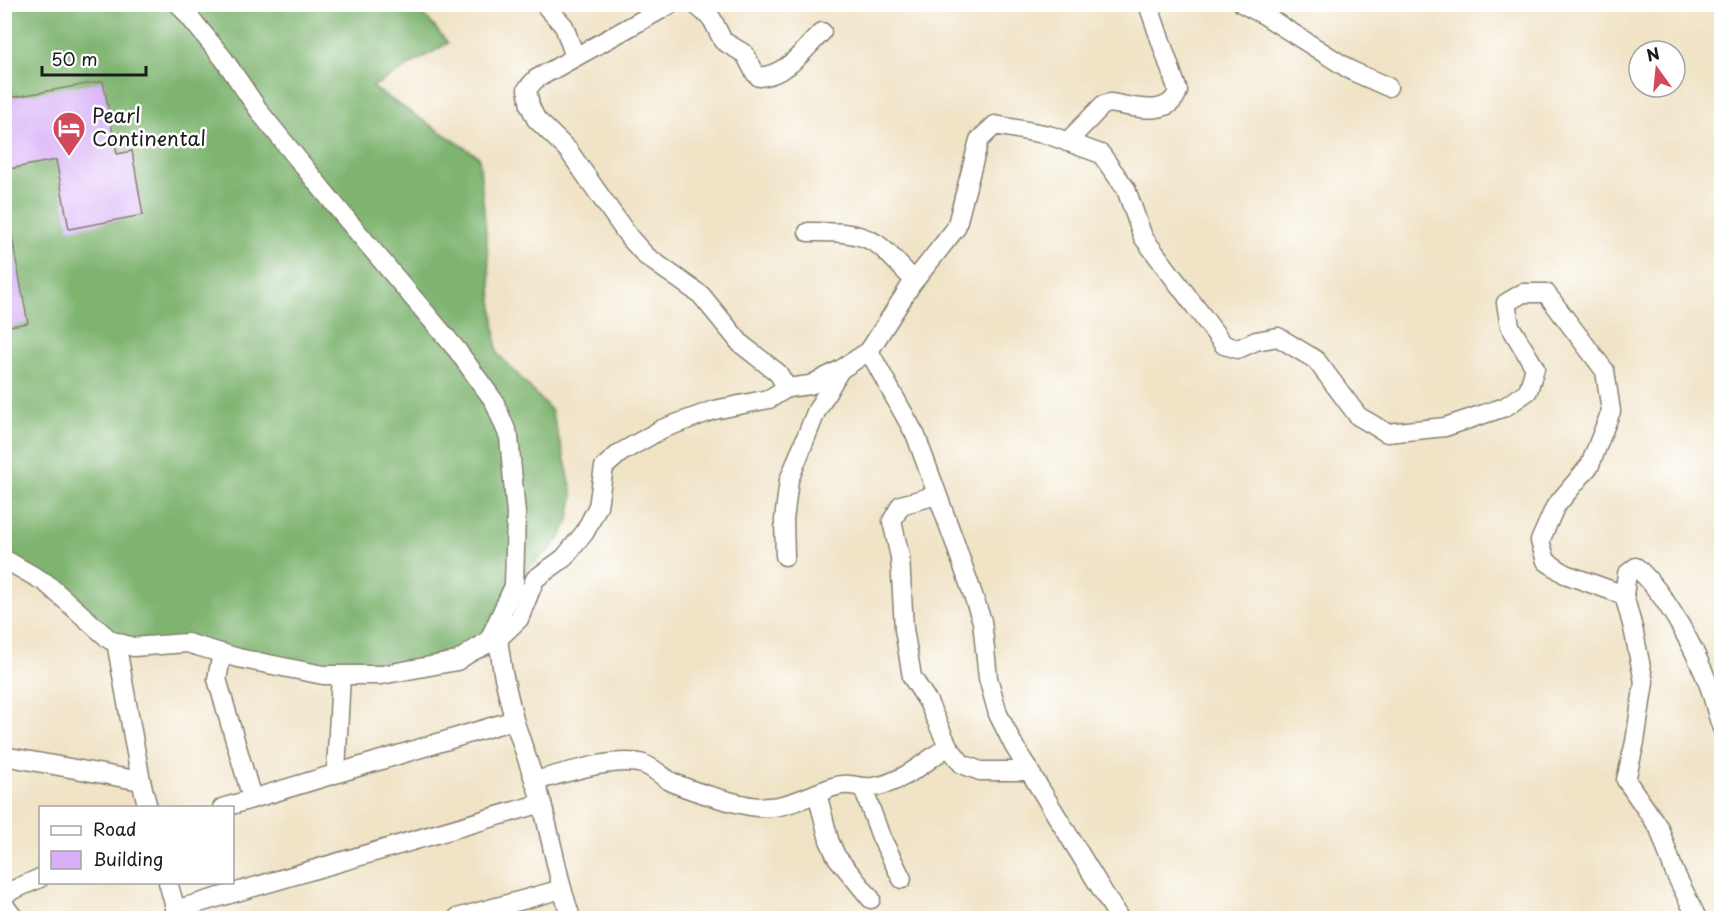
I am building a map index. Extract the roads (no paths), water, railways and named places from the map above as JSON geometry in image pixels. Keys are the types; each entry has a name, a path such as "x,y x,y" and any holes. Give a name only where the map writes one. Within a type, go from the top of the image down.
{"street":[{"path":"544,4 564,26 575,57"},
{"path":"671,4 536,79 527,89 530,106 536,119 568,150 629,237 646,256 701,295 741,344 777,374 787,388"},
{"path":"695,4 712,19 723,41 745,54 759,76 769,76 785,69 822,32"},
{"path":"1067,142 1103,105 1110,103 1154,109 1167,106 1176,99 1178,91 1148,4"},
{"path":"1243,4 1352,72 1388,87"},
{"path":"4,559 46,583 110,640 133,647 188,643 222,653 323,675 381,675 457,661 489,640 514,586 516,514 509,437 494,401 457,350 262,115 223,58 181,6"},
{"path":"471,652 498,639 519,619 536,579 564,558 585,532 598,506 604,467 620,453 662,429 714,410 769,399 787,388 810,385 840,370 869,351 914,280 956,228 979,140 995,125 1049,135 1101,154 1126,189 1143,237 1224,345 1238,349 1256,341 1278,337 1316,360 1358,416 1387,433 1445,427 1505,407 1528,391 1535,368 1510,326 1506,303 1523,293 1546,293 1605,371 1611,411 1590,465 1555,507 1540,541 1546,561 1565,574 1624,595"},
{"path":"808,232 840,233 865,238 879,245 914,280"},
{"path":"869,351 916,436 938,495 981,621 988,678 998,714 1029,771 1119,918"},
{"path":"785,556 784,520 789,480 816,412 840,370"},
{"path":"938,495 901,505 892,521 900,557 904,629 912,677 928,702 948,746 962,764 980,771 1029,771"},
{"path":"1697,918 1674,871 1659,828 1626,780 1635,742 1644,682 1634,628 1624,595 1627,574 1636,567 1652,581 1692,647 1710,689 1722,728"},
{"path":"498,639 514,720 542,803 571,918"},
{"path":"116,642 141,781 148,806"},
{"path":"222,653 217,679 252,798"},
{"path":"336,772 341,675"},
{"path":"225,806 514,720"},
{"path":"535,781 622,762 644,764 671,782 719,798 759,807 784,804 836,786 852,784 862,788 877,787 902,778 948,746"},
{"path":"4,756 141,781"},
{"path":"862,788 881,837 902,879"},
{"path":"817,793 829,840 836,856 871,899"},
{"path":"169,884 177,914 542,803"},
{"path":"4,894 39,878"},
{"path":"457,918 562,889"},
{"path":"4,905 14,918"}],"place":[{"name":"Pearl Continental","path":"69,157"}]}
